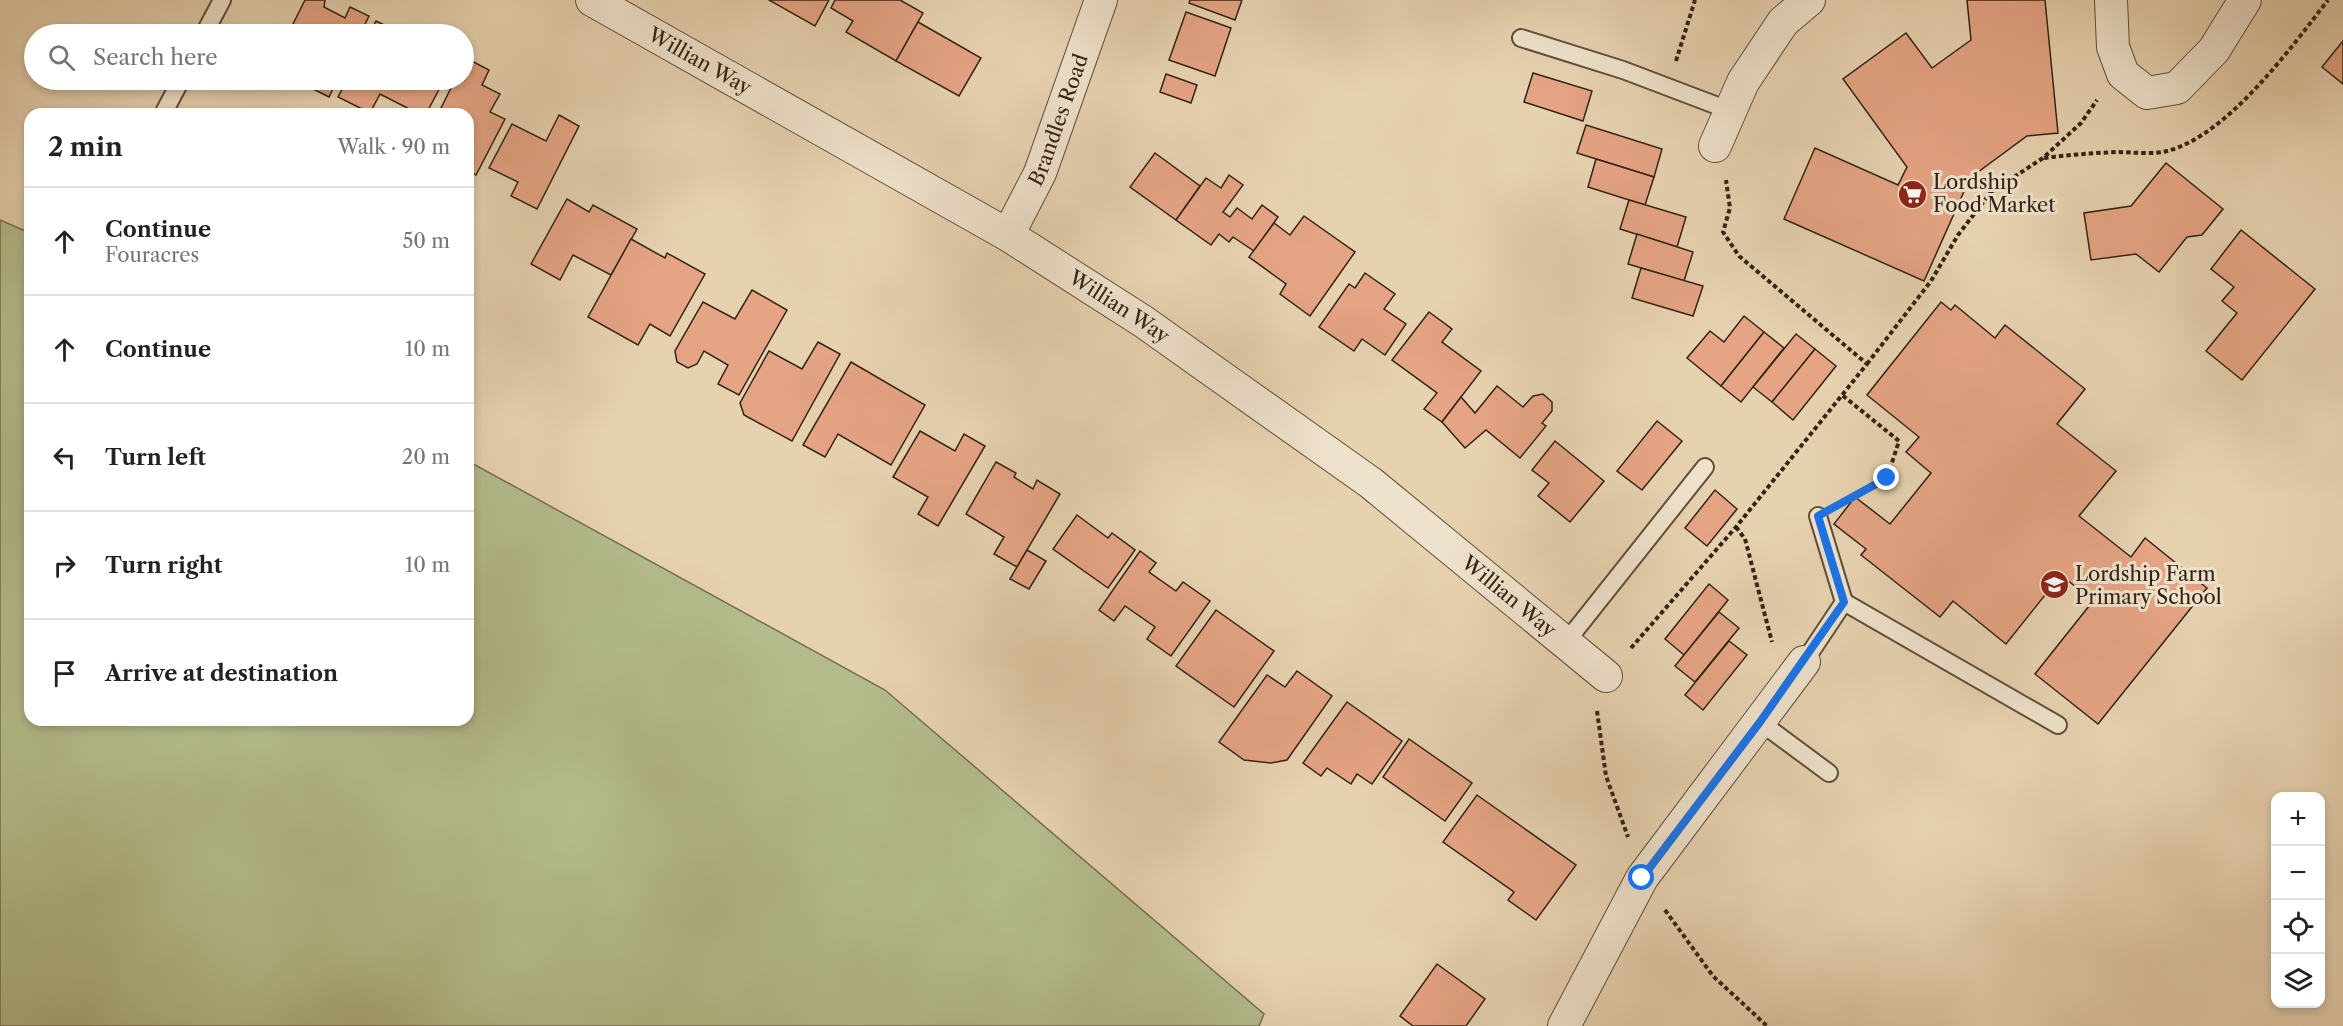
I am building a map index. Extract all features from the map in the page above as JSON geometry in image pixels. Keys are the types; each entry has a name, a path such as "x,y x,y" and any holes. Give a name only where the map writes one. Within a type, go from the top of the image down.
{"street":[{"name":"Willian Way","path":"592,0 1008,235 1144,322 1371,483 1606,676"},
{"name":"Brandles Road","path":"1008,235 1040,173 1101,0"},
{"path":"1715,146 1743,82 1783,21 1809,0"},
{"path":"2111,0 2113,47 2123,74 2147,93 2177,88 2214,50 2245,0"},
{"path":"1564,1026 1642,878 1804,662"}],"lane":[{"path":"209,24 222,0"},
{"path":"1521,38 1669,87 1731,111"},
{"path":"166,108 176,90"},
{"path":"1566,642 1705,467"},
{"path":"1818,516 1844,602 2058,725"},
{"path":"1804,662 1844,602"},
{"path":"1760,722 1829,773"}],"path":[{"path":"1669,87 1695,0"},
{"path":"1867,364 1931,281 1958,235 1991,192 2043,158 2081,123 2099,99"},
{"path":"1818,516 1887,478 1899,441 1842,395"},
{"path":"1736,527 1745,539 1770,626 1780,694"},
{"path":"1642,878 1713,976 1767,1026"}],"green space":[{"path":"0,220 24,230 24,726 474,726 474,464 885,690 1264,1014 1259,1026 0,1026"}],"building":[{"path":"305,0 325,0 324,7 345,18 350,7 369,16 365,24 293,24"},
{"path":"769,0 829,0 815,26"},
{"path":"835,0 900,0 923,13 896,61 846,32 853,21 831,8"},
{"path":"1190,0 1242,0 1235,20 1189,3"},
{"path":"1967,0 2045,0 2058,133 2027,136 1970,178 1924,281 1784,219 1815,148 1898,185 1907,167 1843,79 1906,33 1932,68 1971,40"},
{"path":"1186,12 1231,28 1215,76 1169,60"},
{"path":"918,22 981,58 959,96 896,61"},
{"path":"2343,41 2343,84 2322,67"},
{"path":"474,62 489,70 482,85 500,94 490,112 505,119 476,175 474,174 474,108 441,108 450,90 474,90"},
{"path":"1533,73 1592,91 1583,121 1524,102"},
{"path":"1166,74 1197,85 1191,103 1160,92"},
{"path":"315,90 332,90 329,97"},
{"path":"342,90 439,90 429,108 407,108 380,94 373,108 360,108 338,97"},
{"path":"559,115 579,126 537,209 511,196 518,182 489,168 512,124 546,141"},
{"path":"1586,125 1662,149 1654,177 1577,153"},
{"path":"1155,153 1200,186 1176,220 1130,187"},
{"path":"1596,159 1654,177 1645,205 1588,187"},
{"path":"2166,163 2223,209 2202,235 2187,237 2159,272 2136,254 2091,260 2084,213 2131,206"},
{"path":"1229,175 1243,185 1223,212 1230,217 1237,208 1252,219 1262,205 1278,217 1254,251 1233,237 1229,242 1219,234 1211,245 1176,220 1206,178 1221,188"},
{"path":"567,199 589,212 593,205 637,229 611,275 573,255 560,280 531,264"},
{"path":"1629,200 1686,217 1677,247 1620,229"},
{"path":"1304,216 1355,252 1310,316 1280,294 1286,284 1249,257 1274,223 1290,235"},
{"path":"2241,230 2315,289 2242,380 2206,351 2237,313 2222,301 2234,287 2211,269"},
{"path":"1637,234 1693,252 1684,281 1628,264"},
{"path":"631,239 665,258 667,253 705,274 670,336 650,324 638,345 588,317"},
{"path":"1641,268 1703,286 1693,316 1632,298"},
{"path":"1365,273 1395,294 1384,309 1406,324 1385,355 1362,339 1354,351 1319,327 1349,284 1355,288"},
{"path":"752,290 787,310 739,395 718,384 728,365 704,351 697,364 688,368 677,362 675,351 703,302 735,319"},
{"path":"1941,302 1951,310 1955,305 1995,338 2005,325 2085,389 2057,424 2116,471 2079,516 2131,557 2145,538 2207,588 2098,724 2035,674 2093,601 2061,575 2006,644 1953,601 1940,617 1861,555 1866,549 1834,524 1855,497 1890,524 1931,473 1906,452 1919,437 1867,395"},
{"path":"1429,312 1452,329 1442,342 1481,371 1442,422 1424,409 1437,393 1392,360"},
{"path":"1744,316 1764,332 1721,386 1687,358 1710,331 1724,342"},
{"path":"1764,332 1784,348 1741,402 1721,386"},
{"path":"1796,334 1815,349 1772,402 1753,387"},
{"path":"818,342 840,354 792,441 744,415 740,403 769,351 802,369"},
{"path":"1815,349 1836,366 1793,420 1772,402"},
{"path":"851,362 925,405 891,465 838,434 825,457 803,445"},
{"path":"1497,386 1523,407 1533,396 1543,394 1552,402 1552,411 1542,423 1546,426 1520,458 1486,430 1465,448 1442,422 1461,397 1475,413"},
{"path":"1657,421 1682,441 1642,490 1617,471"},
{"path":"920,431 955,451 964,434 985,446 938,526 918,514 928,497 893,477"},
{"path":"1555,441 1604,481 1570,522 1538,496 1549,483 1532,470"},
{"path":"996,462 1016,473 1014,477 1033,489 1037,480 1060,494 1017,567 994,554 1004,537 966,514"},
{"path":"1715,490 1737,509 1707,546 1685,528"},
{"path":"1077,515 1108,538 1112,533 1135,550 1108,588 1053,549"},
{"path":"1027,550 1046,561 1029,589 1010,579"},
{"path":"1140,551 1156,563 1149,572 1176,591 1183,582 1210,601 1171,656 1147,639 1155,627 1125,606 1114,621 1099,610"},
{"path":"1709,584 1728,600 1684,655 1665,639"},
{"path":"1216,610 1274,651 1234,707 1176,666"},
{"path":"1719,612 1739,628 1695,682 1675,666"},
{"path":"1729,641 1747,655 1703,710 1685,695"},
{"path":"1297,671 1332,696 1287,760 1271,763 1244,760 1219,742 1267,675 1285,687"},
{"path":"1347,702 1402,741 1372,784 1357,774 1351,784 1327,768 1321,776 1303,763"},
{"path":"1409,739 1472,783 1445,821 1383,777"},
{"path":"1477,795 1576,865 1536,920 1508,900 1514,892 1443,842"},
{"path":"1437,964 1485,999 1466,1026 1413,1026 1400,1016"}],"place":[{"name":"Lordship Food Market","path":"1912,194"},
{"name":"Lordship Farm Primary School","path":"2054,585"}],"route":[{"path":"1642,878 1804,662 1844,602 1818,516 1887,478"}]}
